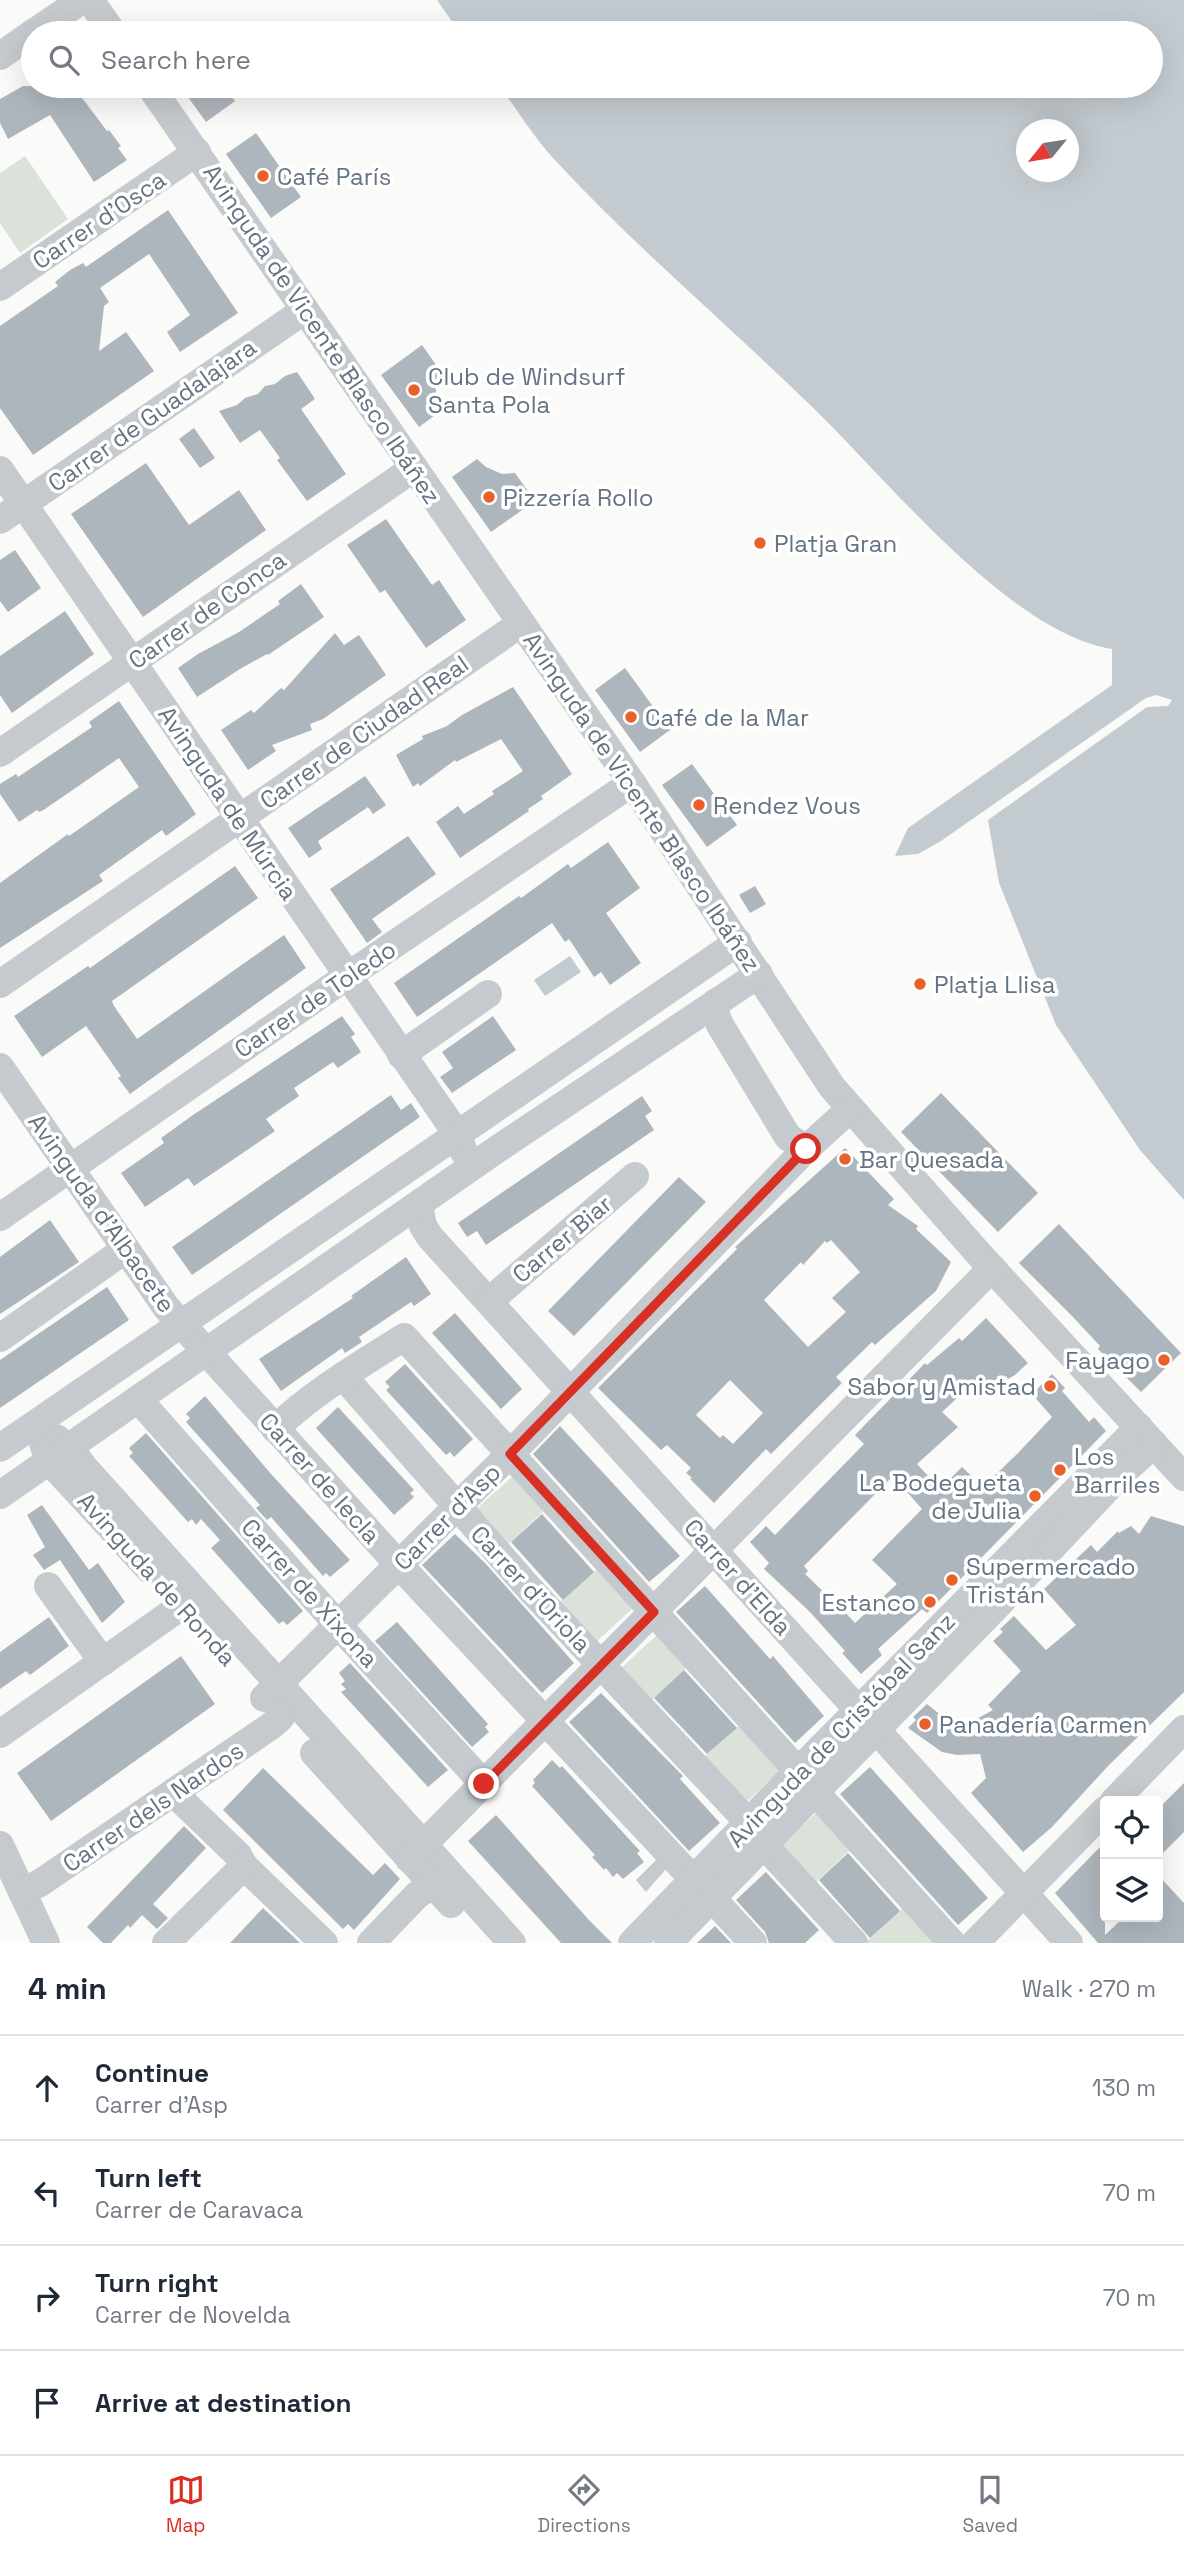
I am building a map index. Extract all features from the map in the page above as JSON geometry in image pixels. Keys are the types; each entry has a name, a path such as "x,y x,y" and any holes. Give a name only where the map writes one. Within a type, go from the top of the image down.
{"street":[{"path":"51,21 82,0"},
{"path":"90,0 105,21"},
{"path":"0,56 21,41"},
{"name":"Avinguda de Vicente Blasco Ibáñez","path":"159,98 632,783 832,1087 992,1268 1184,1477"},
{"name":"Carrer d'Osca","path":"0,287 197,152"},
{"name":"Carrer de Guadalajara","path":"0,520 305,310"},
{"name":"Carrer de Conca","path":"0,753 414,468"},
{"name":"Avinguda de Múrcia","path":"0,470 346,977 457,1134"},
{"name":"Carrer de Ciudad Real","path":"0,984 520,624"},
{"name":"Carrer de Toledo","path":"0,1217 69,1167 632,783"},
{"path":"0,1448 738,942"},
{"path":"0,1494 759,974"},
{"path":"401,1055 488,994"},
{"path":"716,1002 715,1012 720,1025 788,1137 806,1149"},
{"name":"Avinguda d'Albacete","path":"0,1067 166,1307 205,1352"},
{"name":"Carrer d'Asp","path":"274,1700 338,1625 510,1454 806,1149 850,1108"},
{"path":"457,1134 466,1160 462,1175"},
{"name":"Carrer Biar","path":"489,1301 635,1176"},
{"name":"Carrer d'Elda","path":"419,1205 423,1226 430,1237 1069,1943"},
{"path":"0,1338 126,1250"},
{"path":"416,1852 992,1268"},
{"path":"275,1429 343,1376 404,1337 952,1943"},
{"name":"Carrer de Iecla","path":"205,1352 399,1565 754,1943"},
{"name":"Carrer d'Oriola","path":"343,1376 457,1507 854,1943"},
{"name":"Carrer de Xixona","path":"138,1399 338,1625 484,1784"},
{"path":"36,1424 59,1454"},
{"name":"Avinguda de Cristóbal Sanz","path":"632,1943 703,1889 1146,1436"},
{"name":"Avinguda de Ronda","path":"59,1454 185,1608 416,1852 512,1943"},
{"name":"Avinguda de Ronda","path":"59,1454 83,1466 274,1700"},
{"path":"48,1586 103,1662"},
{"path":"0,1734 173,1612 185,1608"},
{"name":"Carrer dels Nardos","path":"22,1892 40,1883 271,1726 274,1700"},
{"path":"1119,1796 1184,1729"},
{"path":"175,1791 238,1855 244,1866 324,1943"},
{"path":"975,1943 1100,1815"},
{"path":"0,1846 46,1943"},
{"name":"Avinguda de Ronda","path":"416,1852 434,1885 486,1943"},
{"path":"166,1943 244,1866"},
{"path":"371,1943 418,1894 434,1885"},
{"name":"Avinguda de Cristóbal Sanz","path":"668,1943 703,1889"}],"shaded area":[{"path":"437,0 1184,0 1184,1200 1140,1150 1056,1025 999,883 988,820 1147,707 1168,706 1172,700 1156,695 1146,698 941,841 918,854 895,856 908,828 1112,685 1112,649 1072,637 1031,614 990,583 910,508 776,372 583,190 546,150 508,98 1163,98 1163,21 452,21"},
{"path":"25,156 68,219 20,253 0,223 0,173"},
{"path":"570,956 581,972 545,996 534,980"},
{"path":"515,1474 546,1509 506,1546 474,1511"},
{"path":"599,1567 635,1606 595,1643 559,1603"},
{"path":"659,1633 688,1666 649,1703 619,1670"},
{"path":"741,1724 782,1769 742,1806 701,1760"},
{"path":"820,1810 853,1847 813,1885 779,1846"},
{"path":"658,1858 667,1868 646,1892 636,1880"},
{"path":"906,1905 940,1943 866,1942"}],"building":[{"path":"21,87 21,98 82,98 121,146 118,148 127,160 94,182 50,115 8,139 0,123 0,99"},
{"path":"189,98 233,98 235,101 206,122"},
{"path":"256,133 301,197 271,218 226,154"},
{"path":"168,210 238,313 180,352 167,332 190,315 149,254 100,288 109,302 104,306 99,351 126,332 154,371 33,455 0,408 0,326 58,286 55,282 70,270 83,263 86,267"},
{"name":"Club de Windsurf Santa Pola","path":"422,345 439,369 435,383 442,410 419,427 381,375"},
{"path":"297,372 315,399 301,409 346,474 307,501 277,460 280,458 260,430 240,443 219,411 237,405 245,398 258,394 265,386 275,384 285,376"},
{"path":"194,428 215,458 200,468 179,439"},
{"path":"477,459 486,467 502,474 515,473 535,501 491,532 452,477"},
{"path":"146,463 189,525 239,490 266,530 143,617 71,514"},
{"path":"386,519 432,585 439,580 466,620 426,648 385,590 380,593 347,545"},
{"path":"15,550 41,588 8,612 0,601 0,560"},
{"path":"301,584 324,617 268,655 240,669 197,697 178,668 280,604 278,601"},
{"path":"65,611 94,654 12,713 0,695 0,656"},
{"path":"335,633 344,645 359,635 386,675 323,719 310,724 312,730 272,745 276,751 248,770 221,730 251,710 254,713 281,688 284,690"},
{"path":"625,668 670,730 640,752 595,690"},
{"path":"513,687 572,774 541,796 543,799 528,809 529,811 460,858 436,822 458,806 464,814 523,771 501,739 456,762 455,760 420,786 418,783 413,787 396,755 423,739 422,736 447,726"},
{"path":"119,701 196,814 166,836 162,830 99,875 103,881 0,948 0,883 139,787 119,758 45,809 39,812 37,810 19,822 0,794 0,784 16,774 18,777 92,727 89,722"},
{"path":"692,764 737,825 707,847 662,785"},
{"path":"365,776 386,805 373,814 368,807 318,841 322,849 309,858 288,828"},
{"path":"408,836 436,874 372,919 382,932 367,943 330,889"},
{"path":"608,842 640,888 606,913 641,963 610,985 601,972 594,977 569,939 565,942 552,923 417,1017 394,983 519,896 521,898 568,864 571,868"},
{"path":"235,866 258,898 112,1001 114,1006 137,1039 284,935 306,968 130,1094 118,1078 121,1076 86,1026 42,1057 14,1016 88,966 90,968"},
{"path":"755,886 766,904 750,913 739,895"},
{"path":"342,1016 355,1034 351,1037 361,1052 338,1068 333,1062 294,1088 299,1096 266,1119 275,1131 194,1186 188,1178 145,1207 121,1173 164,1143 161,1138 193,1115"},
{"path":"493,1016 516,1050 452,1093 440,1077 453,1068 442,1052"},
{"path":"941,1093 1038,1193 998,1232 901,1132"},
{"path":"391,1095 401,1110 411,1103 420,1117 192,1275 172,1247"},
{"path":"642,1096 652,1111 645,1116 654,1130 486,1245 477,1231 467,1237 458,1223"},
{"path":"845,1148 894,1199 888,1205 918,1226 916,1229 951,1262 936,1291 875,1345 872,1342 836,1377 842,1383 771,1454 766,1449 714,1503 686,1473 691,1468 667,1445 661,1450 598,1388 737,1249 735,1247","holes":["831,1240 860,1272 832,1298 846,1312 808,1347 764,1300 801,1262 803,1265 825,1241 827,1243","730,1380 763,1413 733,1444 723,1435 720,1438 696,1415"]},
{"path":"679,1177 706,1202 574,1336 548,1311"},
{"path":"50,1220 79,1262 0,1314 0,1257"},
{"path":"1059,1224 1181,1353 1141,1392 1019,1263"},
{"path":"406,1257 431,1294 414,1306 411,1302 359,1337 362,1342 345,1353 342,1348 281,1391 259,1359 353,1298 351,1296"},
{"path":"107,1287 129,1320 0,1408 0,1360"},
{"path":"455,1313 522,1389 501,1409 432,1333"},
{"path":"986,1318 1028,1363 1015,1375 1008,1379 1006,1376 980,1399 969,1387 942,1412 958,1427 917,1464 940,1489 962,1467 983,1487 1019,1452 1052,1417 1032,1394 1052,1374 1065,1388 1062,1391 1089,1422 1094,1417 1106,1431 927,1613 922,1609 878,1649 882,1655 861,1674 842,1653 845,1651 810,1612 764,1569 769,1563 750,1542 766,1526 775,1535 864,1444 855,1435 925,1363 927,1365 959,1338 962,1341","holes":["893,1476 922,1509 872,1560 897,1584 855,1623 805,1574 808,1571 804,1566"]},
{"path":"405,1364 473,1439 454,1457 450,1452 446,1455 386,1390 390,1387 385,1382"},
{"path":"205,1396 271,1474 350,1560 330,1577 326,1573 323,1576 271,1517 267,1520 256,1508 260,1505 186,1422 190,1418 186,1414"},
{"path":"338,1407 414,1490 410,1493 414,1497 394,1515 316,1428"},
{"path":"560,1426 680,1556 649,1582 533,1454"},
{"path":"146,1433 303,1611 287,1625 283,1621 279,1624 211,1548 220,1540 201,1519 196,1525 192,1519 188,1522 129,1456 133,1453 129,1448"},
{"path":"42,1505 89,1570 98,1563 125,1602 102,1623 60,1560 44,1570 33,1555 45,1547 27,1515"},
{"path":"542,1514 594,1572 563,1600 511,1542"},
{"path":"1151,1516 1184,1526 1184,1692 1109,1765 1052,1827 1023,1852 971,1793 986,1778 980,1754 957,1755 942,1752 908,1728 916,1720 913,1717 927,1704 942,1716 946,1712 960,1724 971,1722 993,1710 988,1705 1021,1671 993,1641 1003,1632 1000,1629 1014,1616 1046,1650 1076,1625 1044,1589 1091,1545 1097,1552 1118,1531 1119,1533 1131,1526 1139,1534"},
{"path":"455,1534 486,1564 574,1663 542,1693 422,1565"},
{"path":"705,1586 770,1659 773,1656 824,1716 795,1743 676,1612"},
{"path":"49,1617 69,1646 30,1675 26,1671 0,1689 0,1652"},
{"path":"397,1622 488,1724 485,1727 489,1732 472,1747 375,1641"},
{"path":"181,1656 215,1704 51,1821 17,1773"},
{"path":"350,1663 448,1770 428,1787 341,1692 346,1689 341,1684 345,1681 339,1673"},
{"path":"684,1670 737,1728 707,1754 654,1698"},
{"path":"601,1693 683,1776 680,1779 720,1823 689,1851 569,1722"},
{"path":"552,1760 560,1768 562,1766 640,1851 637,1853 644,1862 623,1879 617,1873 613,1877 606,1868 604,1870 592,1857 595,1855 532,1786 535,1783 533,1780"},
{"path":"870,1767 988,1898 958,1925 840,1794"},
{"path":"263,1768 373,1875 385,1863 400,1879 354,1930 348,1924 343,1929 223,1810"},
{"path":"1184,1783 1184,1832 1163,1853 1163,1804"},
{"path":"496,1815 612,1943 561,1943 468,1841"},
{"path":"184,1826 206,1848 153,1904 168,1918 157,1929 142,1915 111,1943 103,1943 87,1927"},
{"path":"1100,1847 1100,1922 1105,1922 1105,1935 1119,1922 1163,1922 1163,1880 1184,1903 1184,1943 1098,1943 1055,1893"},
{"path":"848,1853 900,1911 870,1938 819,1880"},
{"path":"766,1872 819,1930 805,1943 769,1943 765,1932 736,1900"},
{"path":"263,1908 300,1943 230,1943"},
{"path":"715,1926 731,1943 697,1943"}],"place":[{"name":"Café París","path":"263,176"},
{"name":"Club de Windsurf Santa Pola","path":"414,390"},
{"name":"Pizzería Rollo","path":"489,497"},
{"name":"Platja Gran","path":"760,543"},
{"name":"Café de la Mar","path":"631,717"},
{"name":"Rendez Vous","path":"699,805"},
{"name":"Platja Llisa","path":"920,984"},
{"name":"Bar Quesada","path":"845,1159"},
{"name":"Fayago","path":"1164,1360"},
{"name":"Sabor y Amistad","path":"1050,1386"},
{"name":"Los Barriles","path":"1060,1470"},
{"name":"La Bodegueta de Julia","path":"1035,1496"},
{"name":"Supermercado Tristán","path":"952,1580"},
{"name":"Estanco","path":"930,1602"},
{"name":"Panadería Carmen","path":"925,1724"}],"route":[{"path":"484,1784 654,1612 510,1454 806,1149"}]}
